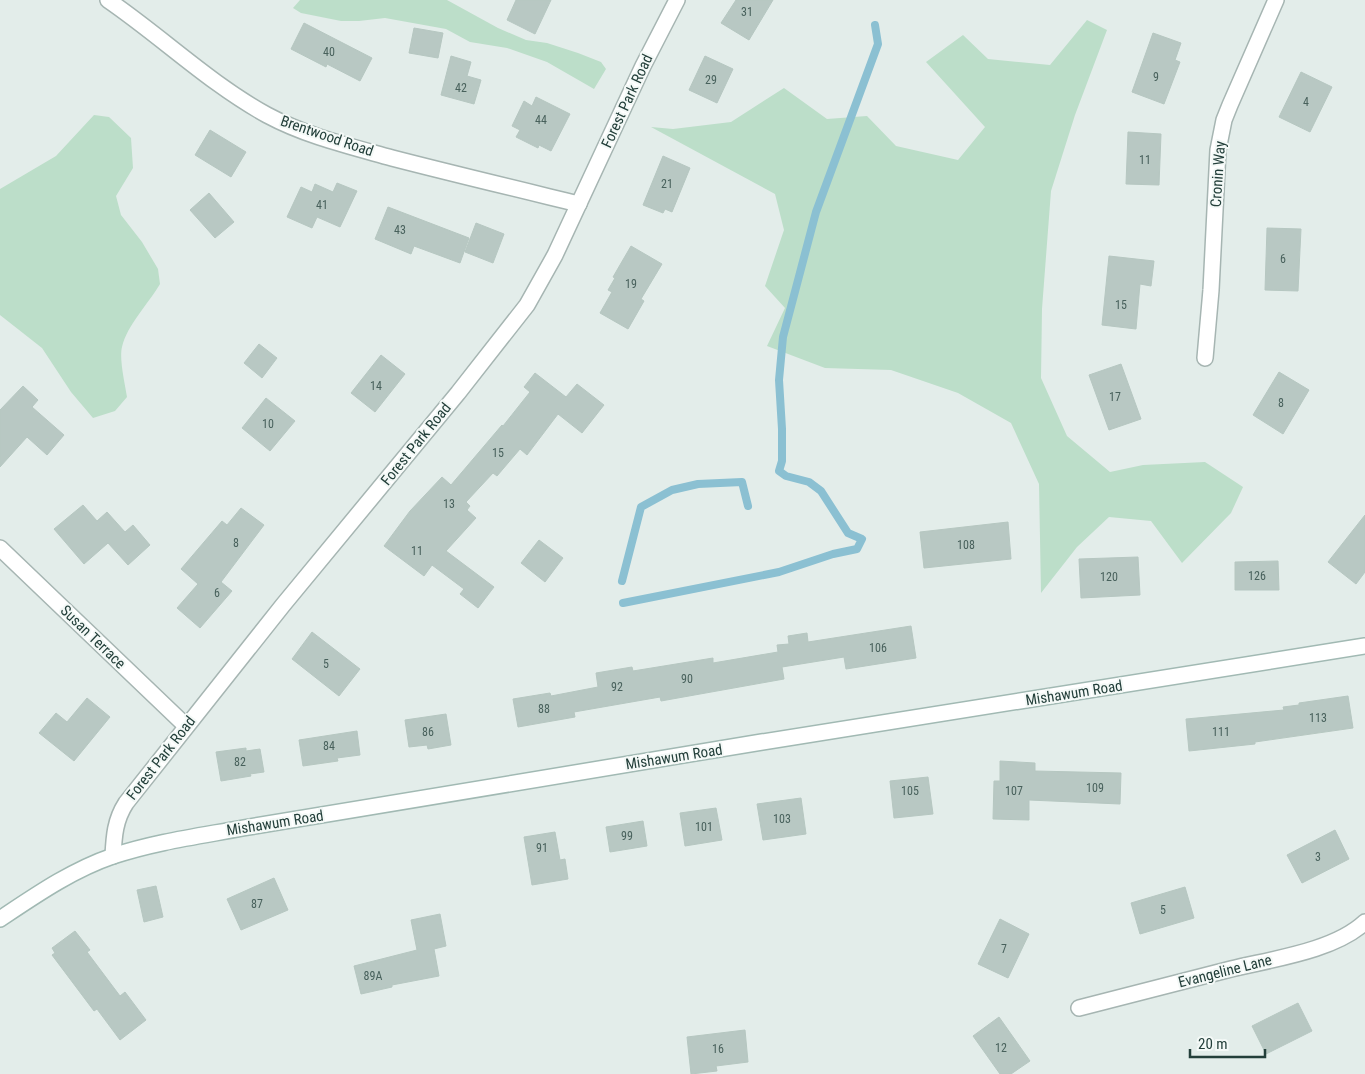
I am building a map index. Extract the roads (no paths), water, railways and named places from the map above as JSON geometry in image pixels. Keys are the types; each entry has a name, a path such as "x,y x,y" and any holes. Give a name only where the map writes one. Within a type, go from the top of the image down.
{"street":[{"name":"Brentwood Road","path":"108,0 204,74 252,106 285,124 312,135 438,170 579,204"},
{"name":"Forest Park Road","path":"112,856 116,825 122,810 283,604 434,423 533,296 547,272 639,75 677,0"},
{"name":"Cronin Way","path":"1205,358 1211,290 1218,150 1221,134 1230,105 1276,0"},
{"name":"Susan Terrace","path":"0,548 186,726"},
{"name":"Mishawum Road","path":"0,919 61,880 112,856 170,841 753,744 1365,646"},
{"name":"Evangeline Lane","path":"1079,1008 1306,950 1343,938 1365,922"}],"waterway":[{"path":"623,603 779,572 833,554 857,549 862,539 848,533 821,491 809,482 786,476 779,471 782,461 779,380 783,337 816,212 878,44 875,25"},
{"path":"622,581 641,507 672,490 698,484 742,482 748,506"}]}
